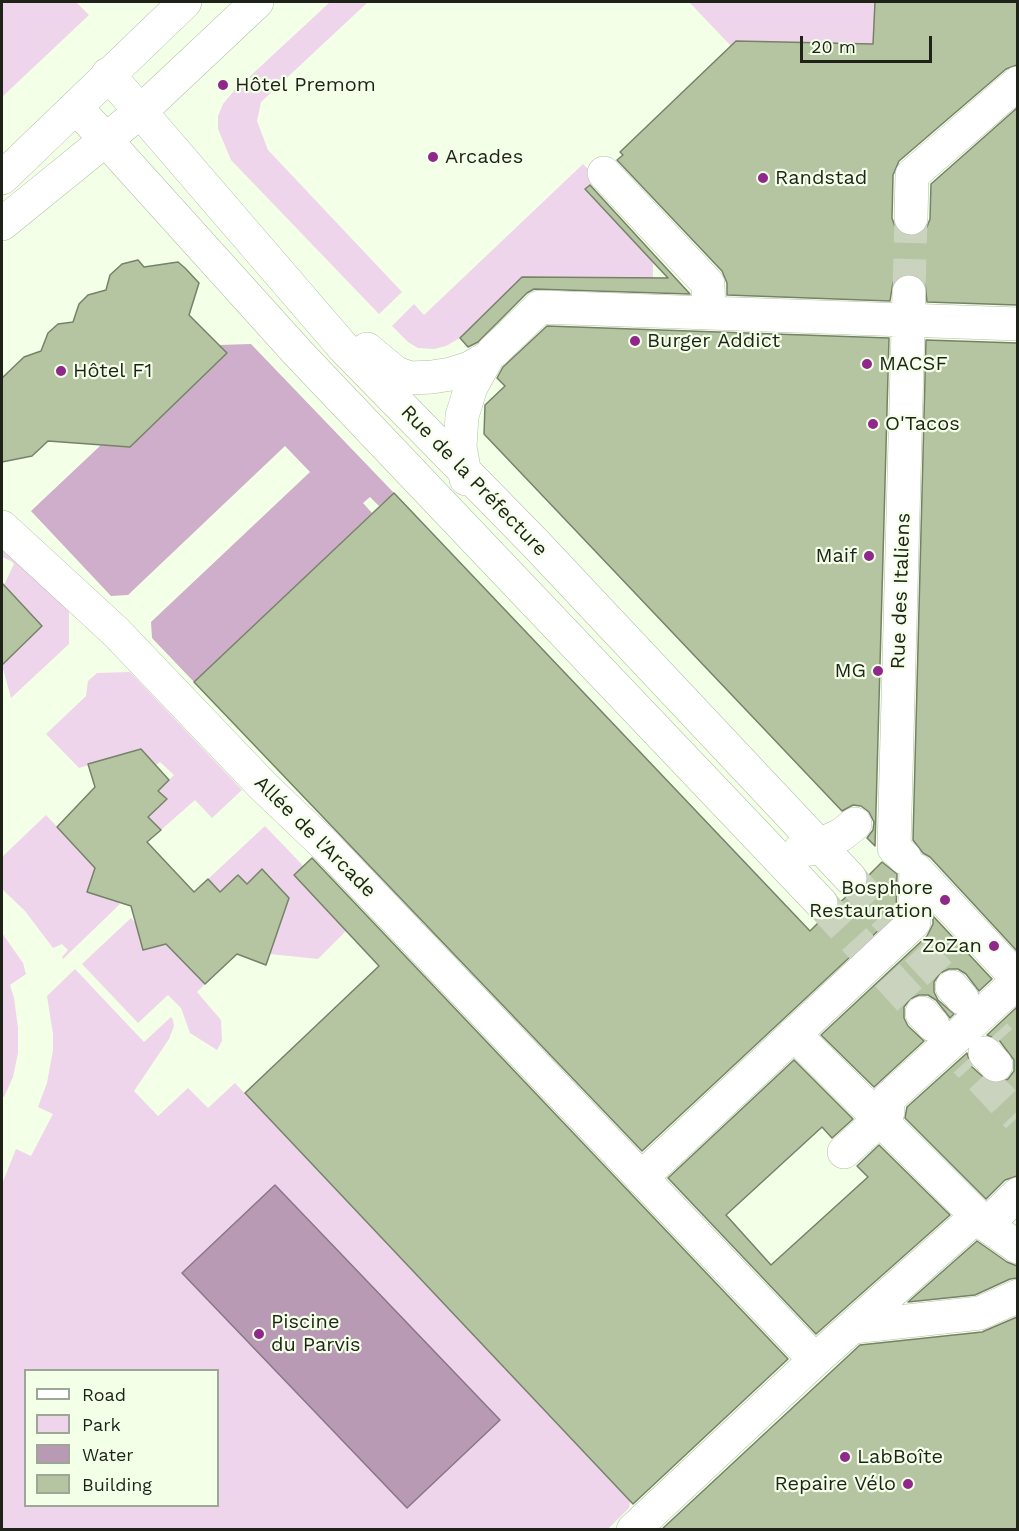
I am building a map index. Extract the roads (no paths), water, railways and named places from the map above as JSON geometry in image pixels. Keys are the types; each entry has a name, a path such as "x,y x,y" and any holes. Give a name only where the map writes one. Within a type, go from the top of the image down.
{"street":[{"path":"2,178 185,2"},
{"path":"2,224 140,112 257,2"},
{"name":"Rue de la Préfecture","path":"108,74 343,347 464,470 850,878"},
{"path":"911,218 912,175 1017,83"},
{"name":"Rue de la Préfecture","path":"76,107 298,353 821,903"},
{"path":"604,173 708,284 709,313"},
{"path":"237,224 354,339 396,373 410,378 432,377 470,368 490,355 540,307 709,313 909,306 1017,324"},
{"name":"Rue des Italiens","path":"905,858 894,848 909,306"},
{"path":"490,355 471,387 463,409 460,447 477,519 513,581"},
{"name":"Allée de l'Arcade","path":"2,527 116,632 264,787 327,847 815,1360"},
{"path":"670,745 781,846 802,851 841,835 855,824"},
{"path":"631,1166 794,1034 914,922 916,870 1017,980 888,1099 888,1113 844,1152"},
{"path":"794,1034 982,1221 1017,1247"},
{"path":"633,1530 815,1360 1017,1194"},
{"path":"853,1327 980,1313 1017,1296"}],"water":[{"path":"275,1185 500,1420 407,1508 182,1273"}],"tunnel":[{"path":"909,292 911,218"},
{"path":"850,878 952,987"},
{"path":"821,903 922,1013"},
{"path":"962,998 1000,1040"},
{"path":"933,1025 971,1067"},
{"path":"981,1078 1018,1117"}],"place":[{"name":"Hôtel Premom","path":"223,85"},
{"name":"Arcades","path":"433,157"},
{"name":"Randstad","path":"763,178"},
{"name":"Burger Addict","path":"635,341"},
{"name":"MACSF","path":"867,364"},
{"name":"Hôtel F1","path":"61,371"},
{"name":"O'Tacos","path":"873,424"},
{"name":"Maif","path":"869,556"},
{"name":"MG","path":"878,671"},
{"name":"Bosphore Restauration","path":"945,900"},
{"name":"ZoZan","path":"994,946"},
{"name":"Piscine du Parvis","path":"259,1334"},
{"name":"LabBoîte","path":"845,1457"},
{"name":"Repaire Vélo","path":"908,1484"}]}
